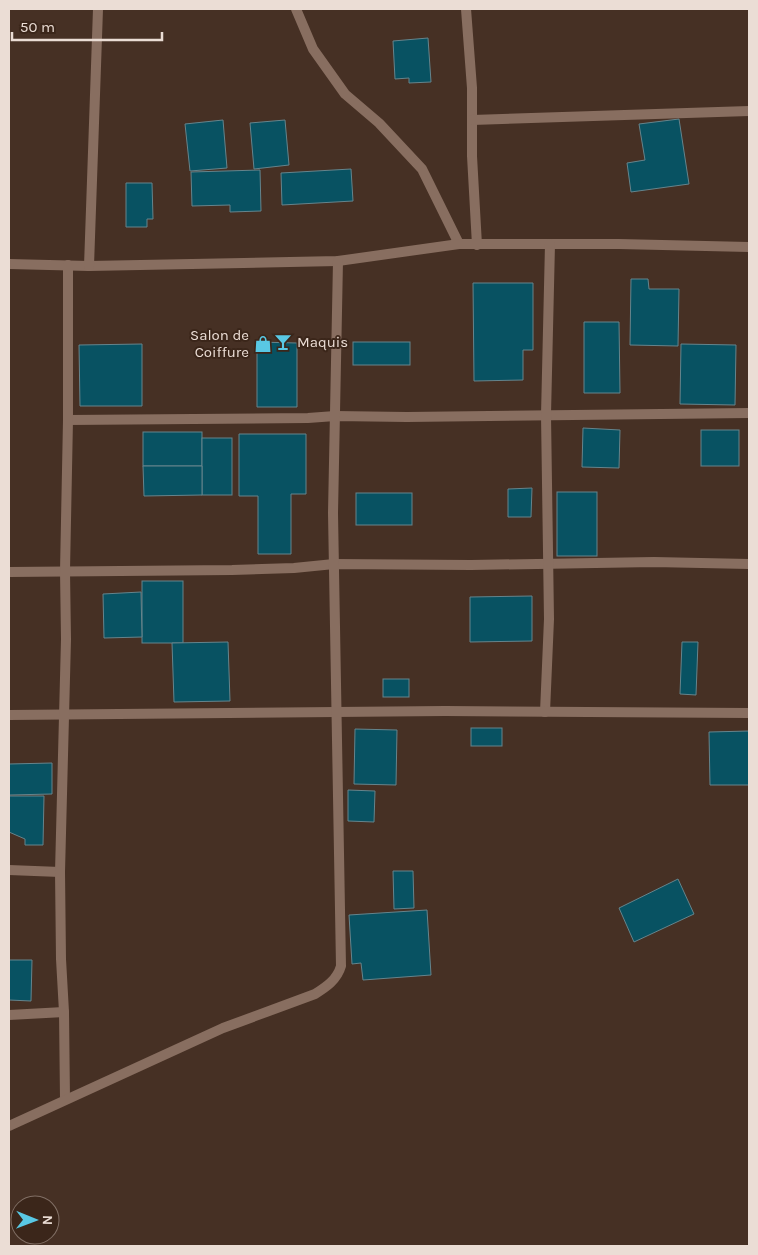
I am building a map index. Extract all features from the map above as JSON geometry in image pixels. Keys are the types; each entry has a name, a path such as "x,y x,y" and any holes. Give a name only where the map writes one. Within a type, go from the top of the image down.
{"street":[{"path":"89,266 98,9"},
{"path":"296,9 314,49 345,94 379,123 422,169 459,244"},
{"path":"466,9 472,88 472,156 477,246"},
{"path":"472,120 749,111"},
{"path":"9,264 89,266 338,261 459,244 477,246 628,244 749,247"},
{"path":"545,712 549,619 546,415 550,244"},
{"path":"9,1126 223,1028 315,994 339,974 334,564 338,261"},
{"path":"65,1099 60,872 65,715 68,265"},
{"path":"68,420 749,412"},
{"path":"9,572 259,569 334,564 471,565 654,562 749,564"},
{"path":"9,715 336,712 749,713"},
{"path":"9,870 60,872"},
{"path":"9,1015 64,1012"}],"building":[{"path":"428,38 431,82 409,83 409,78 395,79 393,41"},
{"path":"679,119 689,184 631,192 627,163 645,160 639,124"},
{"path":"223,120 227,168 190,171 185,124"},
{"path":"285,120 289,165 254,169 250,123"},
{"path":"351,169 353,201 282,205 281,173"},
{"path":"260,170 261,211 230,212 230,205 192,206 191,172"},
{"path":"126,183 152,183 153,219 147,219 147,227 126,227"},
{"path":"631,279 648,279 649,289 679,289 678,346 630,345"},
{"path":"473,283 533,283 533,350 523,350 523,380 474,381"},
{"path":"584,322 619,322 620,393 584,393"},
{"path":"257,342 297,343 297,407 257,407"},
{"path":"353,342 410,342 410,365 353,365"},
{"path":"142,344 142,406 80,406 79,345"},
{"path":"681,344 736,345 735,405 680,404"},
{"path":"583,428 620,430 619,468 582,467"},
{"path":"701,430 739,430 739,466 701,466"},
{"path":"143,432 202,432 202,466 143,466"},
{"path":"239,434 306,434 306,494 291,494 291,554 258,554 258,496 239,496"},
{"path":"202,438 232,438 232,495 202,495"},
{"path":"143,466 202,466 202,495 144,496"},
{"path":"532,488 531,517 508,517 508,489"},
{"path":"557,492 597,492 597,556 557,556"},
{"path":"356,493 412,493 412,525 356,525"},
{"path":"142,581 183,581 183,643 142,643"},
{"path":"141,592 142,637 104,638 103,594"},
{"path":"532,596 532,641 470,642 470,597"},
{"path":"228,642 230,701 174,702 172,643"},
{"path":"682,642 698,642 696,695 680,694"},
{"path":"383,679 409,679 409,697 383,697"},
{"path":"471,728 502,728 502,746 471,746"},
{"path":"355,729 397,730 396,785 354,784"},
{"path":"749,731 749,785 710,785 709,732"},
{"path":"52,763 52,794 9,795 9,764"},
{"path":"348,790 375,791 374,822 348,821"},
{"path":"9,796 44,796 43,845 25,845 25,839 9,832"},
{"path":"393,871 413,871 414,908 394,909"},
{"path":"678,879 694,914 634,942 619,908"},
{"path":"427,910 431,975 363,980 361,963 352,964 349,915"},
{"path":"9,960 32,960 31,1001 9,1000"}],"place":[{"name":"Maquis","path":"283,342"},
{"name":"Salon de Coiffure","path":"263,344"}]}
